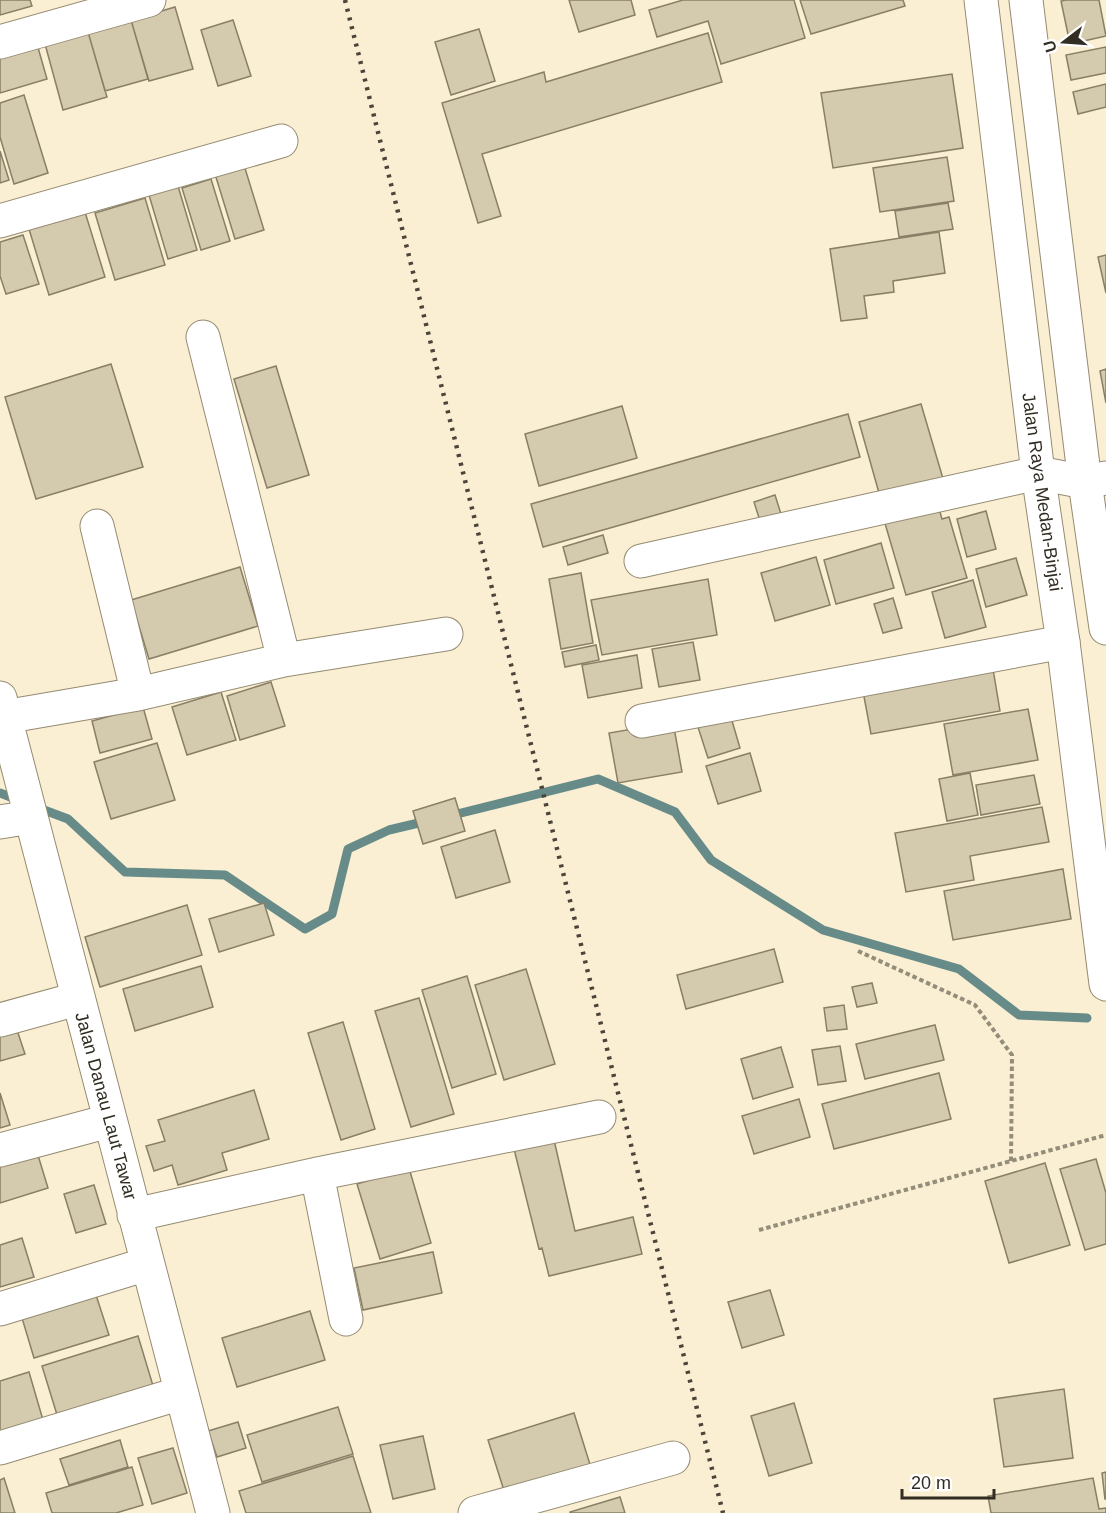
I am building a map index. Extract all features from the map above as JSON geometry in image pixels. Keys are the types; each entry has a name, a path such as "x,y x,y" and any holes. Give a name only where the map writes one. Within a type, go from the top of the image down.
{"street":[{"path":"0,42 149,0"},
{"name":"Jalan Raya Medan-Binjai","path":"981,0 1038,473 1064,642 1106,984"},
{"path":"1026,0 1096,480 1106,628"},
{"path":"0,222 281,141"},
{"path":"203,337 284,660"},
{"path":"641,561 1038,473 1096,480"},
{"path":"97,526 138,694"},
{"path":"2,707 138,694 284,660 446,634"},
{"path":"642,722 1064,642"},
{"name":"Jalan Danau Laut Tawar","path":"2,707 15,760 20,815 77,999 213,1513"},
{"path":"0,1020 77,999"},
{"path":"134,1215 317,1174 599,1117"},
{"path":"0,1150 110,1121"},
{"path":"317,1174 346,1319"},
{"path":"0,1309 147,1264"},
{"path":"0,1448 181,1394"},
{"path":"475,1513 673,1458"}],"path":[{"path":"858,951 975,1005 1012,1055 1011,1162"},
{"path":"759,1230 1106,1135"}],"building":[{"path":"0,0 30,0 32,6 0,15"},
{"path":"569,0 631,0 635,15 579,32"},
{"path":"683,0 794,0 805,38 721,64 708,21 657,37 649,10"},
{"path":"800,0 903,0 905,6 811,34"},
{"path":"1099,0 1106,36 1070,44 1061,1"},
{"path":"175,7 193,69 149,81 131,20"},
{"path":"131,20 148,79 105,91 88,32"},
{"path":"233,20 251,76 218,86 201,30"},
{"path":"479,29 495,81 451,95 435,42"},
{"path":"88,32 107,97 63,110 45,44"},
{"path":"708,33 722,82 482,154 501,216 478,223 442,103 544,72 546,82"},
{"path":"35,37 47,79 0,93 0,47"},
{"path":"1106,47 1106,73 1071,80 1066,55"},
{"path":"952,74 963,148 833,168 821,93"},
{"path":"1106,84 1106,107 1078,114 1073,92"},
{"path":"24,95 48,173 14,184 0,137 0,103"},
{"path":"0,151 9,180 0,183"},
{"path":"947,157 954,201 880,212 873,168"},
{"path":"244,165 264,230 235,239 215,174"},
{"path":"211,179 230,241 201,250 182,188"},
{"path":"178,186 197,250 168,259 149,195"},
{"path":"145,198 165,265 115,280 95,213"},
{"path":"948,203 953,229 899,237 895,211"},
{"path":"85,212 105,277 49,295 29,229"},
{"path":"939,232 945,273 893,281 894,292 864,296 867,318 841,321 830,249"},
{"path":"23,235 39,284 6,294 0,276 0,242"},
{"path":"1106,255 1106,293 1098,257"},
{"path":"111,364 143,467 36,499 5,397"},
{"path":"276,366 309,475 267,488 234,379"},
{"path":"1106,369 1106,403 1100,371"},
{"path":"921,404 944,482 881,500 859,422"},
{"path":"622,406 637,458 539,486 525,434"},
{"path":"848,414 860,457 543,547 531,504"},
{"path":"775,495 781,514 760,521 754,502"},
{"path":"938,505 942,519 949,517 967,578 906,595 884,520"},
{"path":"986,511 996,549 967,557 957,519"},
{"path":"603,535 608,553 568,565 563,547"},
{"path":"881,543 894,588 836,604 824,560"},
{"path":"816,557 830,605 775,621 761,573"},
{"path":"1016,558 1027,595 986,607 976,569"},
{"path":"240,567 258,626 149,659 131,600"},
{"path":"581,573 593,643 561,649 549,579"},
{"path":"708,579 717,635 602,655 591,600"},
{"path":"973,580 986,627 945,638 932,592"},
{"path":"893,598 902,628 883,633 874,604"},
{"path":"693,642 700,680 659,687 652,649"},
{"path":"596,645 599,660 565,667 562,652"},
{"path":"637,655 642,688 588,698 582,665"},
{"path":"992,663 1000,711 871,734 862,686"},
{"path":"271,682 285,726 240,740 227,696"},
{"path":"221,692 236,740 187,755 172,707"},
{"path":"143,707 152,739 100,753 92,721"},
{"path":"1028,709 1038,760 953,775 944,724"},
{"path":"730,714 740,748 708,758 697,724"},
{"path":"673,722 682,772 618,783 609,733"},
{"path":"157,743 175,800 111,819 94,762"},
{"path":"750,753 761,791 718,804 706,766"},
{"path":"970,773 978,815 947,821 939,779"},
{"path":"1034,775 1040,804 981,815 976,785"},
{"path":"455,798 465,831 423,844 413,811"},
{"path":"1042,807 1049,842 970,856 974,880 906,892 895,833"},
{"path":"495,830 510,882 456,898 441,847"},
{"path":"1063,869 1071,919 953,940 944,891"},
{"path":"264,903 274,935 219,952 209,919"},
{"path":"187,905 202,955 100,987 85,937"},
{"path":"774,949 783,982 686,1009 677,975"},
{"path":"201,966 213,1007 135,1031 123,989"},
{"path":"526,969 555,1064 504,1080 475,985"},
{"path":"467,976 496,1074 452,1088 422,990"},
{"path":"872,983 877,1003 857,1007 852,987"},
{"path":"419,998 454,1114 411,1127 375,1011"},
{"path":"844,1005 847,1029 827,1031 824,1008"},
{"path":"343,1022 375,1129 341,1140 308,1033"},
{"path":"935,1025 944,1060 865,1079 856,1044"},
{"path":"17,1030 25,1054 0,1061 0,1035"},
{"path":"840,1046 846,1081 818,1085 812,1050"},
{"path":"781,1047 793,1087 753,1099 741,1059"},
{"path":"939,1073 951,1119 834,1149 822,1104"},
{"path":"254,1090 269,1139 222,1153 227,1170 178,1185 172,1165 154,1171 146,1146 165,1141 158,1120"},
{"path":"0,1093 10,1125 0,1128"},
{"path":"799,1099 810,1137 754,1154 742,1116"},
{"path":"554,1140 575,1231 633,1217 642,1254 549,1276 542,1248 539,1249 514,1149"},
{"path":"37,1152 48,1188 0,1203 0,1164"},
{"path":"1096,1159 1106,1193 1106,1244 1085,1250 1060,1169"},
{"path":"1045,1163 1070,1245 1009,1263 985,1181"},
{"path":"409,1168 431,1243 380,1259 357,1184"},
{"path":"94,1185 106,1224 76,1233 64,1194"},
{"path":"22,1238 34,1277 0,1287 0,1245"},
{"path":"433,1252 442,1293 363,1310 354,1268"},
{"path":"770,1290 784,1335 742,1348 728,1302"},
{"path":"96,1295 109,1335 34,1358 22,1318"},
{"path":"310,1311 325,1360 237,1387 222,1338"},
{"path":"138,1336 154,1389 58,1418 42,1366"},
{"path":"29,1372 43,1420 0,1433 0,1381"},
{"path":"1064,1389 1073,1458 1004,1467 994,1399"},
{"path":"794,1403 812,1463 769,1476 751,1416"},
{"path":"338,1407 353,1454 262,1482 247,1435"},
{"path":"574,1413 592,1471 506,1497 488,1440"},
{"path":"238,1422 246,1448 217,1457 208,1431"},
{"path":"423,1436 435,1489 393,1499 380,1445"},
{"path":"120,1440 128,1467 69,1485 60,1459"},
{"path":"173,1448 187,1493 152,1504 138,1458"},
{"path":"353,1456 371,1513 246,1513 239,1491"},
{"path":"132,1467 143,1505 116,1513 52,1513 46,1493"},
{"path":"1106,1472 1106,1499 1105,1499 1102,1473"},
{"path":"4,1478 15,1513 0,1513 0,1480"},
{"path":"1093,1478 1099,1509 1106,1508 1106,1513 991,1513 988,1496"},
{"path":"620,1497 625,1513 570,1513 570,1512"}],"waterway":[{"path":"449,816 598,779 675,812 711,860 823,930 959,969 1019,1015 1087,1018"},
{"path":"0,793 18,800"},
{"path":"36,807 68,819 125,872 225,875 305,929 332,914 348,849 389,830 427,821"}],"railway":[{"path":"345,0 723,1513"}]}
